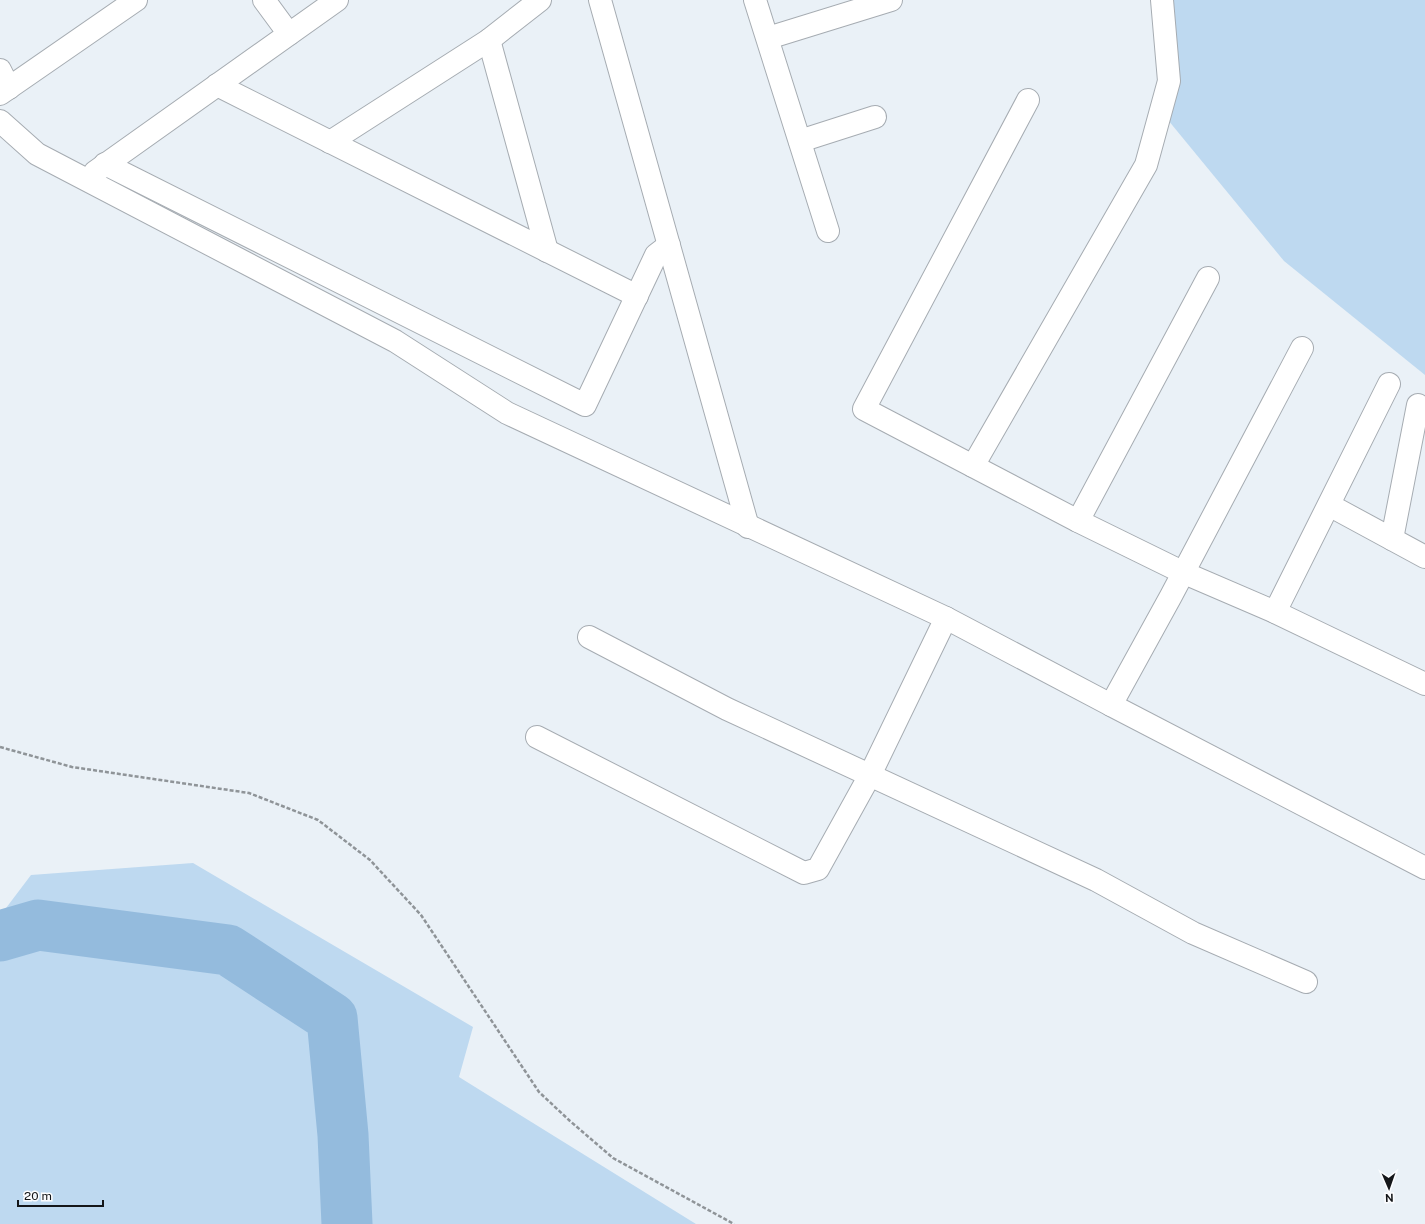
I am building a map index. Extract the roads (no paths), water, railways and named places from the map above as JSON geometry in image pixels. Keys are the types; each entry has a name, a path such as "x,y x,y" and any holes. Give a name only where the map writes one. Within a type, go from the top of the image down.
{"street":[{"path":"3,84 136,0"},
{"path":"264,0 289,34"},
{"path":"84,179 337,0"},
{"path":"330,142 489,40 540,0"},
{"path":"600,0 748,527"},
{"path":"755,0 828,231"},
{"path":"768,38 891,0"},
{"path":"974,466 1146,165 1169,82 1162,0"},
{"path":"489,40 547,251"},
{"path":"217,85 637,296"},
{"path":"1028,100 864,409 1078,521 1182,572 1275,612 1425,684"},
{"path":"800,141 876,117"},
{"path":"0,121 37,154 396,341 507,414 946,618 1425,868"},
{"path":"105,164 586,405 656,255 669,245"},
{"path":"1078,521 1208,278"},
{"path":"1111,705 1302,348"},
{"path":"1275,612 1389,384"},
{"path":"1392,539 1418,405"},
{"path":"1329,505 1425,557"},
{"path":"537,737 804,873 818,869 870,775 946,618"},
{"path":"589,637 727,710 1096,880 1193,933 1306,982"}],"waterway":[{"path":"0,936 38,925 228,950 332,1018 343,1135 347,1224"}]}
